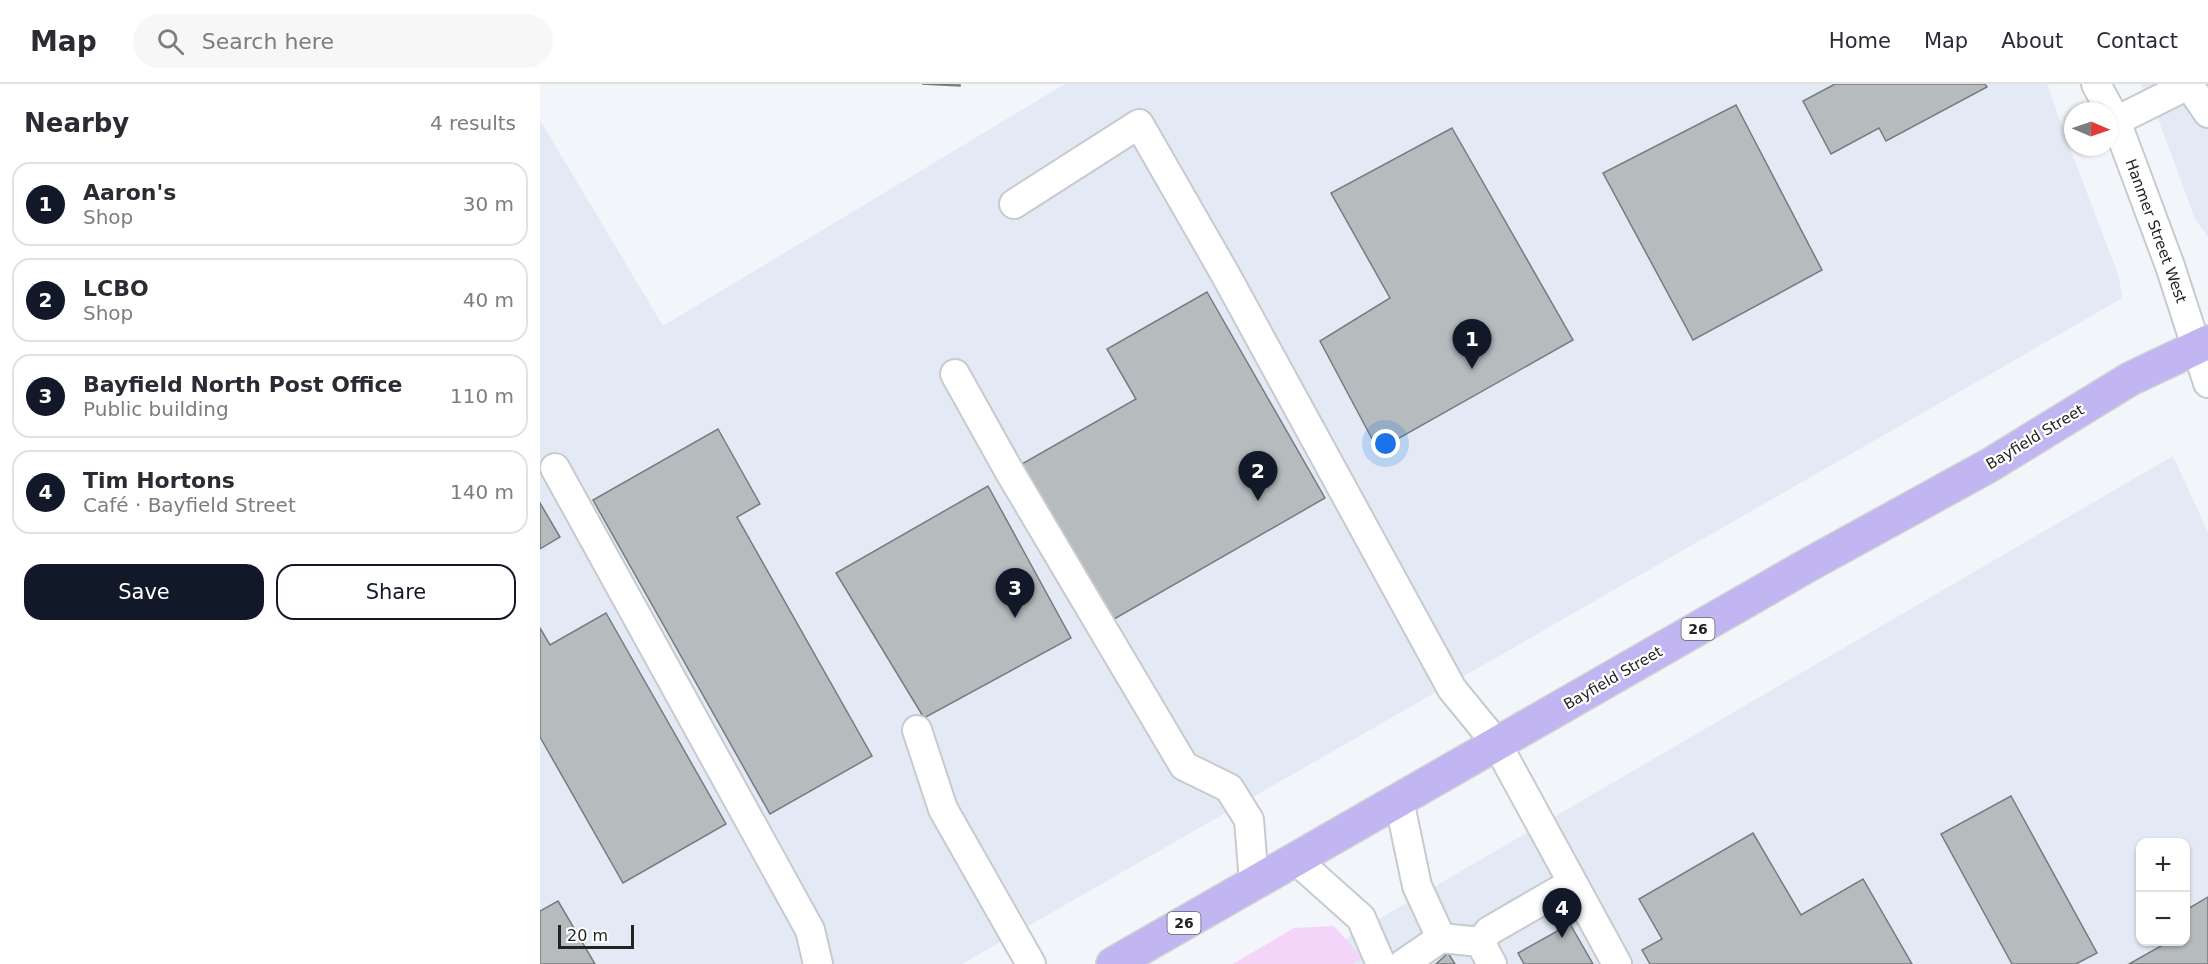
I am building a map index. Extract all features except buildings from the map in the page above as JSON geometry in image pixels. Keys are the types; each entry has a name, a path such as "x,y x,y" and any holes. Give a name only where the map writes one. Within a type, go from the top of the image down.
{"main road":[{"name":"Bayfield Street","path":"1113,964 1810,564 1990,465 2130,379 2202,345"}],"street":[{"name":"Hanmer Street West","path":"2096,84 2106,102"},
{"path":"2118,120 2189,85 2208,113"},
{"path":"1014,204 1139,124 1224,272 1452,689 1497,744 1617,964"},
{"name":"Hanmer Street West","path":"2118,126 2202,345 2208,383"},
{"path":"955,374 1008,469 1184,766 1229,788 1249,820 1254,882"},
{"path":"555,468 810,930 818,964"},
{"path":"916,730 943,809 1031,964"},
{"path":"1399,800 1417,886 1441,938 1486,953 1489,930 1572,883"},
{"path":"1295,859 1361,918 1381,964"},
{"path":"1403,964 1441,938"}],"shaded area":[{"path":"1065,84 2047,84 2064,132 2064,156 2073,156 2118,274 2122,295 2121,299 962,964 540,964 540,120 663,326"},
{"path":"2141,84 2208,84 2208,237 2195,219 2160,124"},
{"path":"2173,456 2208,532 2208,964 1302,964"},
{"path":"1334,926 1363,959 1352,964 1233,964 1294,928"}],"place":[{"name":"Aaron's","path":"1472,369"},
{"name":"LCBO","path":"1258,501"},
{"name":"Bayfield North Post Office","path":"1015,618"},
{"name":"Tim Hortons","path":"1562,938"}]}
